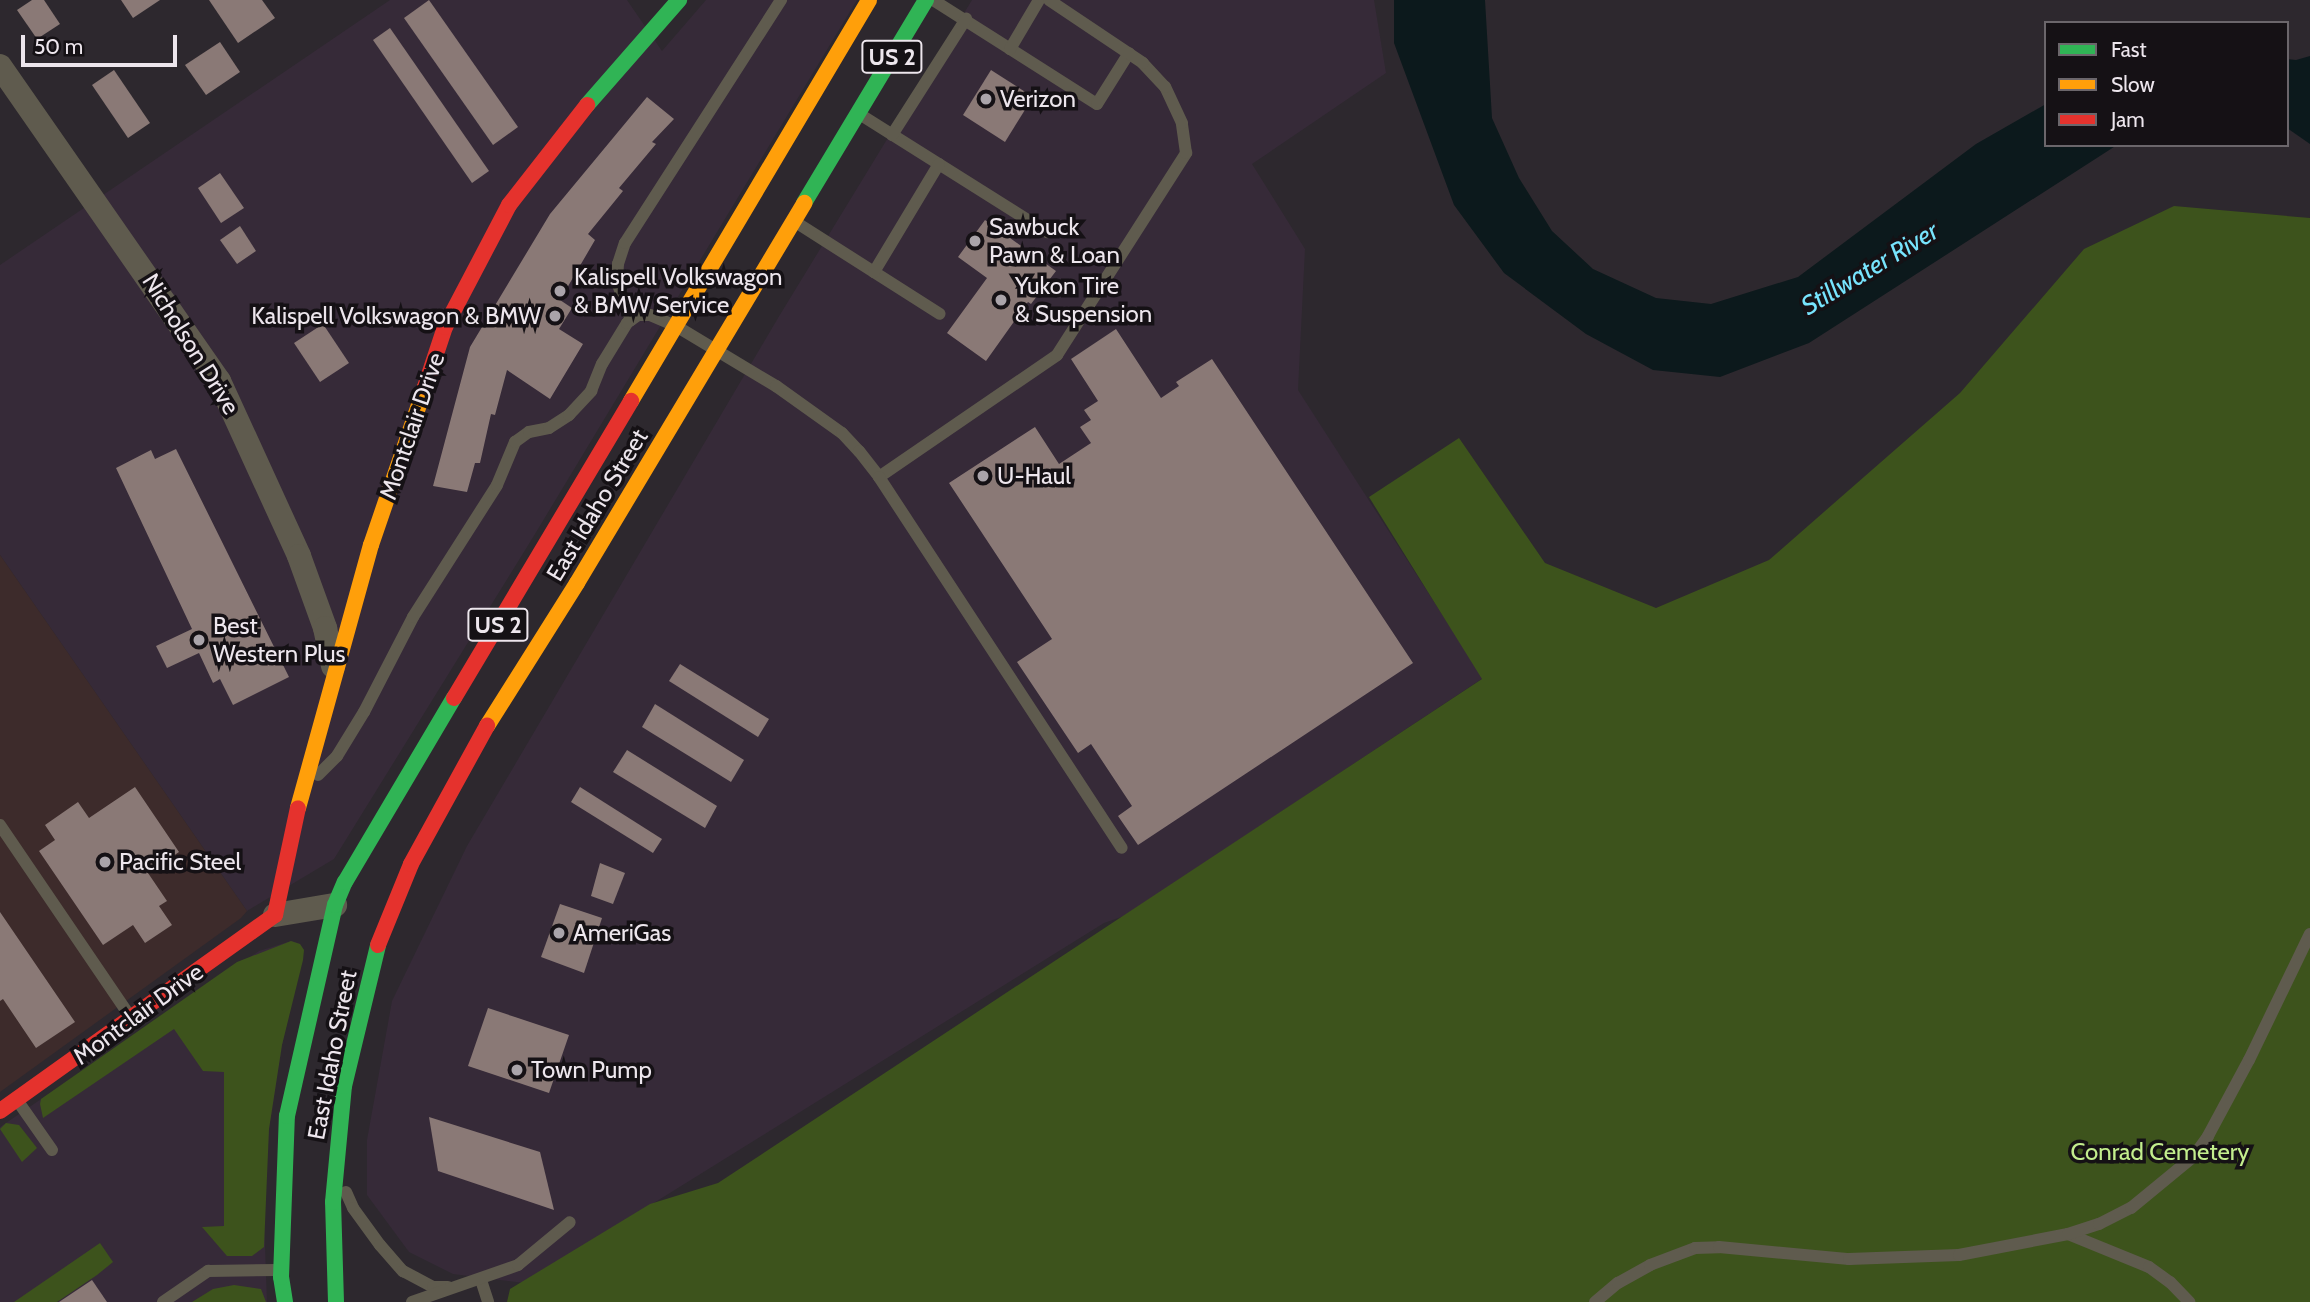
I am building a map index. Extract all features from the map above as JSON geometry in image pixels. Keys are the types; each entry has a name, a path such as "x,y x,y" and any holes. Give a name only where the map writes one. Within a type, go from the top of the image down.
{"main road":[{"name":"Montclair Drive","path":"0,1111 275,915 303,785 332,691 371,545 445,327 509,205 560,136 679,0"},
{"name":"East Idaho Street","path":"285,1302 282,1270 287,1116 335,905 373,830 869,0"},
{"name":"East Idaho Street","path":"336,1302 333,1226 336,1159 354,1032 383,929 411,864 467,758 577,583 926,0"},
{"path":"838,90 847,37"},
{"path":"717,350 730,300 756,251"}],"street":[{"name":"Nicholson Drive","path":"0,66 219,381 299,556 333,657 332,691"},
{"name":"Montclair Drive","path":"275,915 335,905"}],"lane":[{"path":"631,320 617,282 618,264 625,243 781,0"},
{"path":"933,0 1097,104 1129,53"},
{"path":"1010,49 1039,0"},
{"path":"879,477 1056,355 1186,153 1182,123 1165,88 1143,63 1049,0"},
{"path":"892,135 965,19"},
{"path":"858,113 1047,232"},
{"path":"874,272 939,164"},
{"path":"794,221 940,314"},
{"path":"303,785 337,756 413,617 497,485 515,442 529,432 549,428 569,415 591,391 614,342 631,320 650,314 717,350 842,433 879,477 1122,848"},
{"path":"0,825 132,1019"},
{"path":"1595,1302 1618,1283 1650,1265 1695,1248 1719,1247 1849,1259 1972,1253 2068,1234 2099,1224 2131,1208 2193,1157 2227,1102 2310,934"},
{"path":"17,1099 52,1150"},
{"path":"336,1159 354,1208 380,1245 403,1271 433,1287 448,1287"},
{"path":"412,1302 448,1287 481,1280 518,1265 570,1222"},
{"path":"2068,1234 2150,1268 2170,1282 2189,1302"},
{"path":"163,1302 208,1271 282,1270"},
{"path":"481,1280 488,1302"}],"shaded area":[{"path":"390,0 627,0 662,51 706,0 857,0 535,534 334,859 247,911 0,555 0,265"},
{"path":"972,0 1374,0 1386,73 1252,164 1305,249 1298,390 1483,678 1124,916 1104,923 525,1283 453,1274 409,1252 367,1195 367,1140 392,1001 467,846 778,318"},
{"path":"0,555 247,911 0,1092"},
{"path":"291,941 300,944 304,950 282,1045 269,1129 264,1216 267,1302 0,1302 0,1127 259,951"}],"green space":[{"name":"Conrad Cemetery","path":"2174,206 2310,218 2310,1302 507,1302 510,1289 650,1204 718,1183 1482,679 1369,497 1459,438 1545,563 1656,608 1769,560 1960,393 2084,249"},
{"path":"291,941 300,944 304,950 282,1045 269,1129 264,1247 252,1256 227,1256 202,1227 224,1226 224,1072 203,1071 174,1029 43,1118 41,1099 237,962"},
{"path":"6,1123 19,1125 37,1148 22,1162 0,1129"},
{"path":"100,1243 113,1262 97,1275 57,1302 14,1302"},
{"path":"234,1285 261,1289 266,1302 192,1302 213,1289"}],"water":[{"name":"Stillwater River","path":"1394,0 1485,0 1492,118 1519,178 1552,231 1593,269 1656,298 1711,304 1798,277 1976,144 2044,105 2044,147 2114,147 1809,343 1720,377 1653,370 1586,334 1504,273 1454,205 1394,43"},
{"path":"2310,56 2310,144 2289,129 2289,59"}],"building":[{"path":"32,0 44,0 60,24 37,39 17,10"},
{"path":"121,0 160,0 133,18"},
{"path":"209,0 262,0 275,18 238,43"},
{"path":"429,0 518,127 493,145 404,18"},
{"path":"390,28 489,171 472,183 373,40"},
{"path":"220,42 240,72 206,95 185,65"},
{"path":"114,70 150,123 128,138 92,85"},
{"path":"991,70 1033,97 1005,142 963,115"},
{"path":"647,97 674,119 652,142 656,144 619,188 623,191 588,234 595,240 560,300 572,308 559,329 583,344 550,399 507,370 495,415 491,414 480,463 475,463 467,492 433,486 470,347 550,214"},
{"path":"220,173 244,208 221,223 198,188"},
{"path":"985,220 1056,271 1031,304 1028,302 986,361 947,333 987,278 958,257"},
{"path":"240,226 256,251 237,264 220,240"},
{"path":"323,324 349,363 320,382 294,343"},
{"path":"1116,329 1161,398 1179,386 1176,382 1212,359 1413,663 1138,845 1118,816 1132,806 1091,744 1078,753 1017,662 1052,639 949,483 1035,427 1059,464 1091,443 1080,427 1091,420 1084,410 1098,401 1071,359"},
{"path":"176,449 289,677 233,705 220,679 213,683 199,653 167,668 156,646 192,629 116,468 151,450 155,459"},
{"path":"680,664 769,719 758,737 669,681"},
{"path":"655,704 744,760 731,782 642,727"},
{"path":"627,750 717,806 705,828 613,772"},
{"name":"Pacific Steel","path":"135,787 179,852 148,873 167,901 159,906 172,925 145,943 133,925 103,945 39,851 55,840 45,825 78,802 89,818"},
{"path":"580,787 662,839 653,853 571,802"},
{"path":"600,863 625,873 613,904 591,896"},
{"path":"560,904 602,918 584,973 541,957"},
{"path":"0,912 75,1022 36,1048 3,999 0,1001"},
{"path":"488,1008 569,1035 549,1093 468,1066"},
{"path":"429,1117 540,1152 554,1210 438,1171"},
{"path":"92,1280 107,1302 59,1302"}],"traffic: fast":[{"path":"587,105 679,0"},
{"path":"804,203 926,0"},
{"path":"285,1302 281,1277 287,1116 335,905 345,882 454,698"},
{"path":"336,1302 333,1202 344,1086 378,945"}],"traffic: slow":[{"path":"631,401 869,0"},
{"path":"487,726 577,583 804,203"},
{"path":"298,808 371,545 425,387"}],"traffic: jam":[{"path":"425,387 445,327 509,205 587,105"},
{"path":"454,698 631,401"},
{"path":"378,945 411,864 487,726"},
{"path":"0,1111 275,915 298,808"}],"place":[{"name":"Verizon","path":"986,99"},
{"name":"Sawbuck Pawn & Loan","path":"975,241"},
{"name":"Kalispell Volkswagon & BMW Service","path":"560,291"},
{"name":"Yukon Tire & Suspension","path":"1001,300"},
{"name":"Kalispell Volkswagon & BMW","path":"555,316"},
{"name":"U-Haul","path":"983,476"},
{"name":"Best Western Plus","path":"199,640"},
{"name":"Pacific Steel","path":"105,862"},
{"name":"AmeriGas","path":"559,933"},
{"name":"Town Pump","path":"517,1070"}]}
